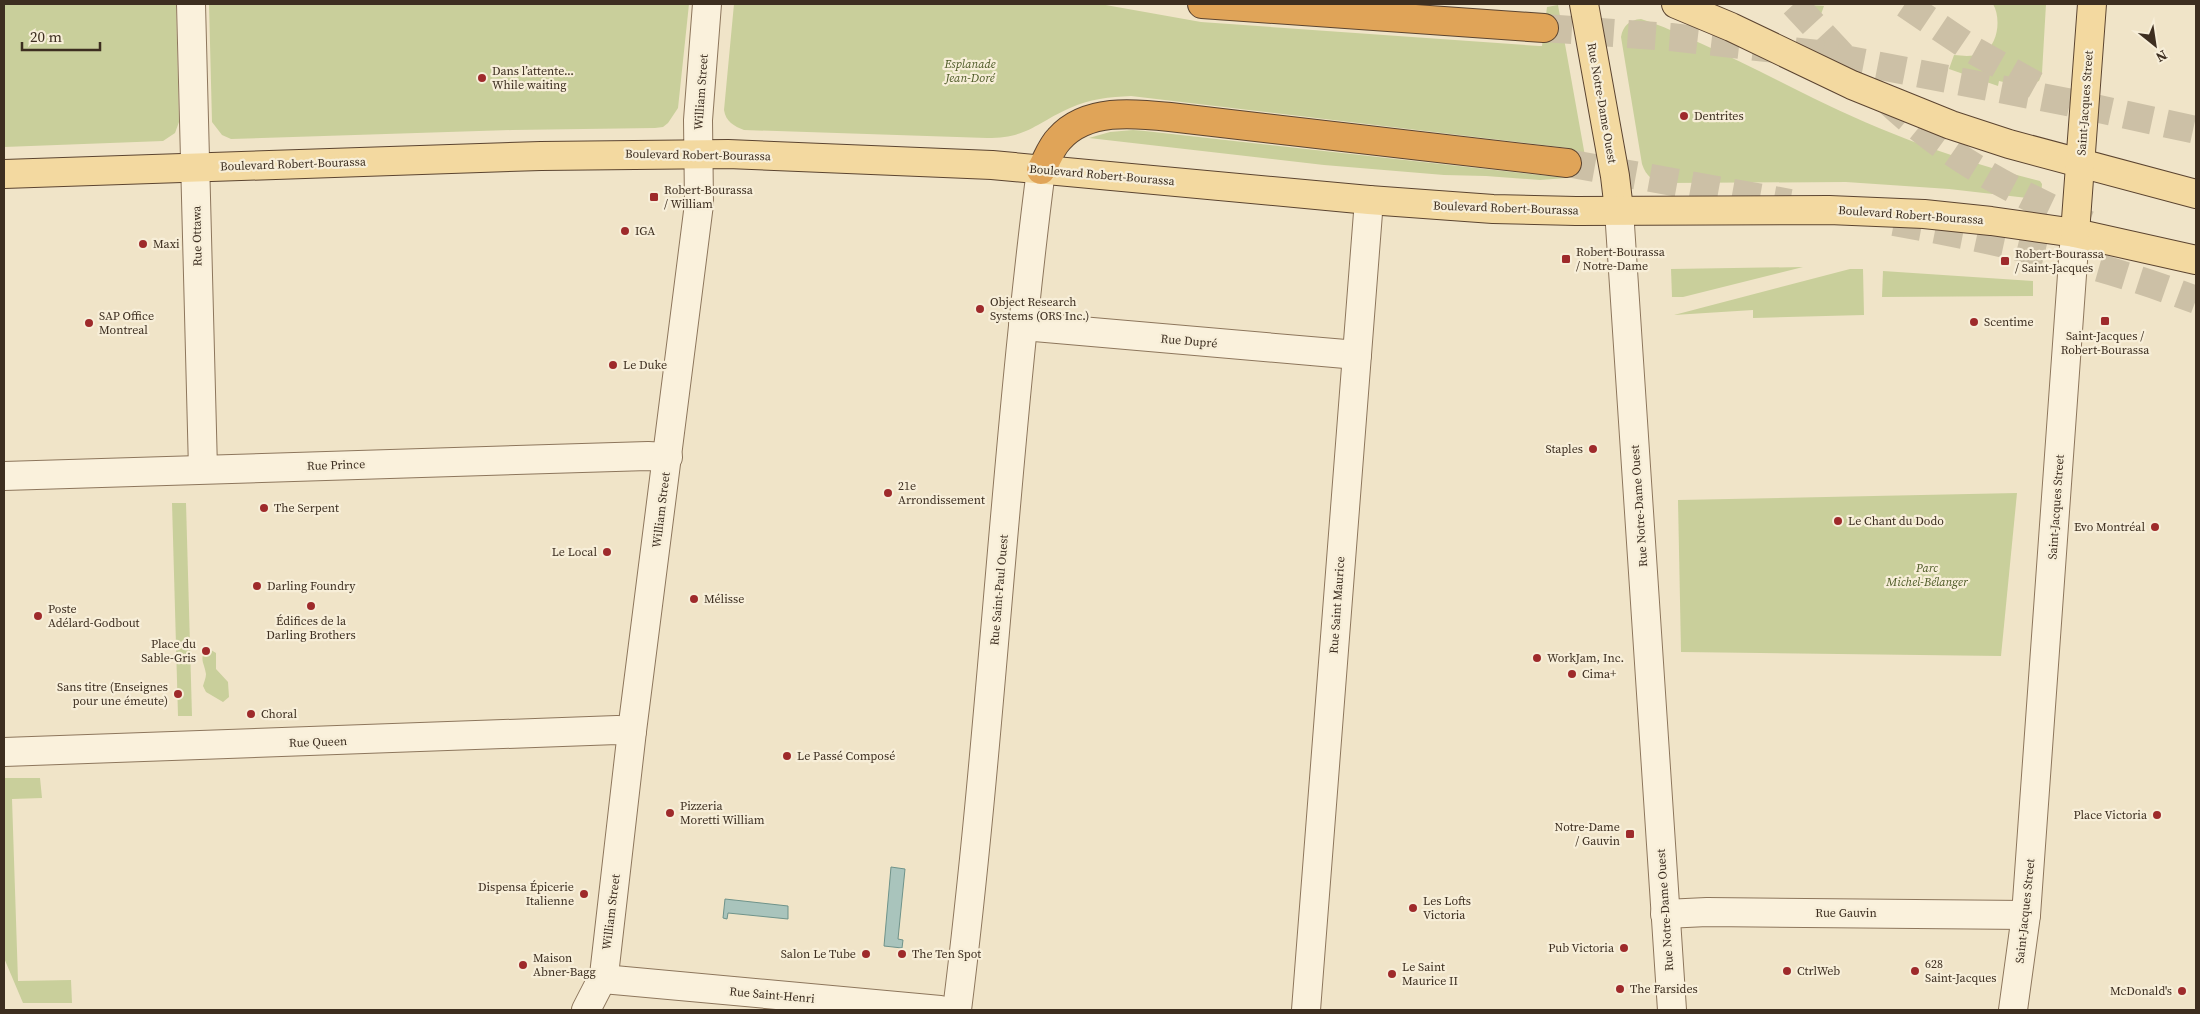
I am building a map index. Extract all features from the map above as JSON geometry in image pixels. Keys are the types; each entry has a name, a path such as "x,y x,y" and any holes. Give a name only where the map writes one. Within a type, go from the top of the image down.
{"highway":[{"path":"1202,4 1544,28"},
{"path":"1042,170 1057,141 1073,126 1099,117 1140,114 1567,163"}],"main road":[{"name":"Rue Notre-Dame Ouest","path":"1584,4 1615,176 1619,210"},
{"path":"1676,4 1731,27 1823,72 1921,114 1980,135 2080,164 2196,194"},
{"name":"Saint-Jacques Street","path":"2075,233 2092,4"},
{"name":"Boulevard Robert-Bourassa","path":"4,174 541,156 699,153 992,165 1369,200 1493,209 1780,209 1897,212 1991,221 2075,233 2196,260"}],"street":[{"name":"Rue Ottawa","path":"191,4 203,469"},
{"name":"William Street","path":"586,1010 604,979 632,731 699,204 698,120 707,4"},
{"name":"Rue Saint-Paul Ouest","path":"957,1010 980,793 1022,326 1042,170"},
{"name":"Rue Saint Maurice","path":"1306,1010 1369,200"},
{"name":"Rue Notre-Dame Ouest","path":"1619,210 1672,1010"},
{"name":"Saint-Jacques Street","path":"2014,1010 2026,915 2075,233"},
{"name":"Rue Dupré","path":"1022,326 1356,355"},
{"name":"Rue Prince","path":"4,476 648,456 668,458"},
{"name":"Rue Queen","path":"4,752 611,730 632,731"},
{"name":"Rue Gauvin","path":"1665,914 1707,912 2026,915"},
{"name":"Rue Saint-Henri","path":"604,979 940,1010"}],"green space":[{"path":"4,4 176,4 179,122 175,133 163,141 4,147"},
{"path":"209,4 689,4 678,108 668,123 663,127 655,128 512,130 231,139 222,135 212,122"},
{"name":"Esplanade Jean-Doré","path":"734,4 1100,4 1201,22 1539,46 1542,46 1547,7 1558,5 1585,156 1568,160 1569,148 1131,96 1085,102 1031,129 1001,137 744,130 731,123 724,110"},
{"path":"1792,4 1824,6 1820,17"},
{"path":"1993,4 2046,4 2042,73 2039,81 2021,86 1999,81 1998,86 1949,69 1954,55 1968,56 1979,54 1988,49 1992,44 1998,23"},
{"path":"1641,19 1700,43 1840,111 1895,135 1953,156 2040,181 2042,184 2041,196 2037,199 1949,189 1846,182 1666,183 1654,180 1648,175 1642,164 1621,37 1627,24"},
{"path":"1133,130 1566,178 1540,180 1444,175 1324,165 1089,138 1110,132"},
{"path":"1803,267 1683,297 1672,297 1671,269"},
{"path":"1850,269 1863,269 1864,315 1753,318 1753,310 1674,315"},
{"path":"1883,271 2033,281 2033,296 1882,297"},
{"name":"Parc Michel-Bélanger","path":"2017,493 2001,656 1681,652 1678,500"},
{"path":"172,503 186,503 192,716 178,716"},
{"path":"207,650 216,653 216,669 228,682 229,697 223,702 206,692 203,686 206,674 202,658"},
{"path":"4,778 40,778 42,798 12,799 18,981 71,980 72,1003 23,1003 4,958"}],"water":[{"path":"891,867 905,869 898,939 903,940 902,948 884,946"},
{"path":"725,899 788,906 788,919 728,913 727,919 723,918"}],"tunnel":[{"path":"1794,4 1849,63"},
{"path":"1905,4 1973,50 2046,91"},
{"path":"1544,28 1671,37 1818,54 2067,102 2196,130"},
{"path":"1887,100 1936,141 1985,174 2038,202 2096,228"},
{"path":"1567,163 1790,203"},
{"path":"1894,222 2047,254 2122,275 2196,300"}],"place":[{"name":"Dans l’attente… While waiting","path":"482,78"},
{"name":"Dentrites","path":"1684,116"},
{"name":"Robert-Bourassa / William","path":"654,197"},
{"name":"IGA","path":"625,231"},
{"name":"Maxi","path":"143,244"},
{"name":"Robert-Bourassa / Notre-Dame","path":"1566,259"},
{"name":"Robert-Bourassa / Saint-Jacques","path":"2005,261"},
{"name":"Object Research Systems (ORS Inc.)","path":"980,309"},
{"name":"Saint-Jacques / Robert-Bourassa","path":"2105,321"},
{"name":"Scentime","path":"1974,322"},
{"name":"SAP Office Montreal","path":"89,323"},
{"name":"Le Duke","path":"613,365"},
{"name":"Staples","path":"1593,449"},
{"name":"21e Arrondissement","path":"888,493"},
{"name":"The Serpent","path":"264,508"},
{"name":"Le Chant du Dodo","path":"1838,521"},
{"name":"Evo Montréal","path":"2155,527"},
{"name":"Le Local","path":"607,552"},
{"name":"Darling Foundry","path":"257,586"},
{"name":"Mélisse","path":"694,599"},
{"name":"Édifices de la Darling Brothers","path":"311,606"},
{"name":"Poste Adélard-Godbout","path":"38,616"},
{"name":"Place du Sable-Gris","path":"206,651"},
{"name":"WorkJam, Inc.","path":"1537,658"},
{"name":"Cima+","path":"1572,674"},
{"name":"Sans titre (Enseignes pour une émeute)","path":"178,694"},
{"name":"Choral","path":"251,714"},
{"name":"Le Passé Composé","path":"787,756"},
{"name":"Pizzeria Moretti William","path":"670,813"},
{"name":"Place Victoria","path":"2157,815"},
{"name":"Notre-Dame / Gauvin","path":"1630,834"},
{"name":"Dispensa Épicerie Italienne","path":"584,894"},
{"name":"Les Lofts Victoria","path":"1413,908"},
{"name":"Pub Victoria","path":"1624,948"},
{"name":"Salon Le Tube","path":"866,954"},
{"name":"The Ten Spot","path":"902,954"},
{"name":"Maison Abner-Bagg","path":"523,965"},
{"name":"CtrlWeb","path":"1787,971"},
{"name":"628 Saint-Jacques","path":"1915,971"},
{"name":"Le Saint Maurice II","path":"1392,974"},
{"name":"The Farsides","path":"1620,989"},
{"name":"McDonald's","path":"2182,991"}]}
